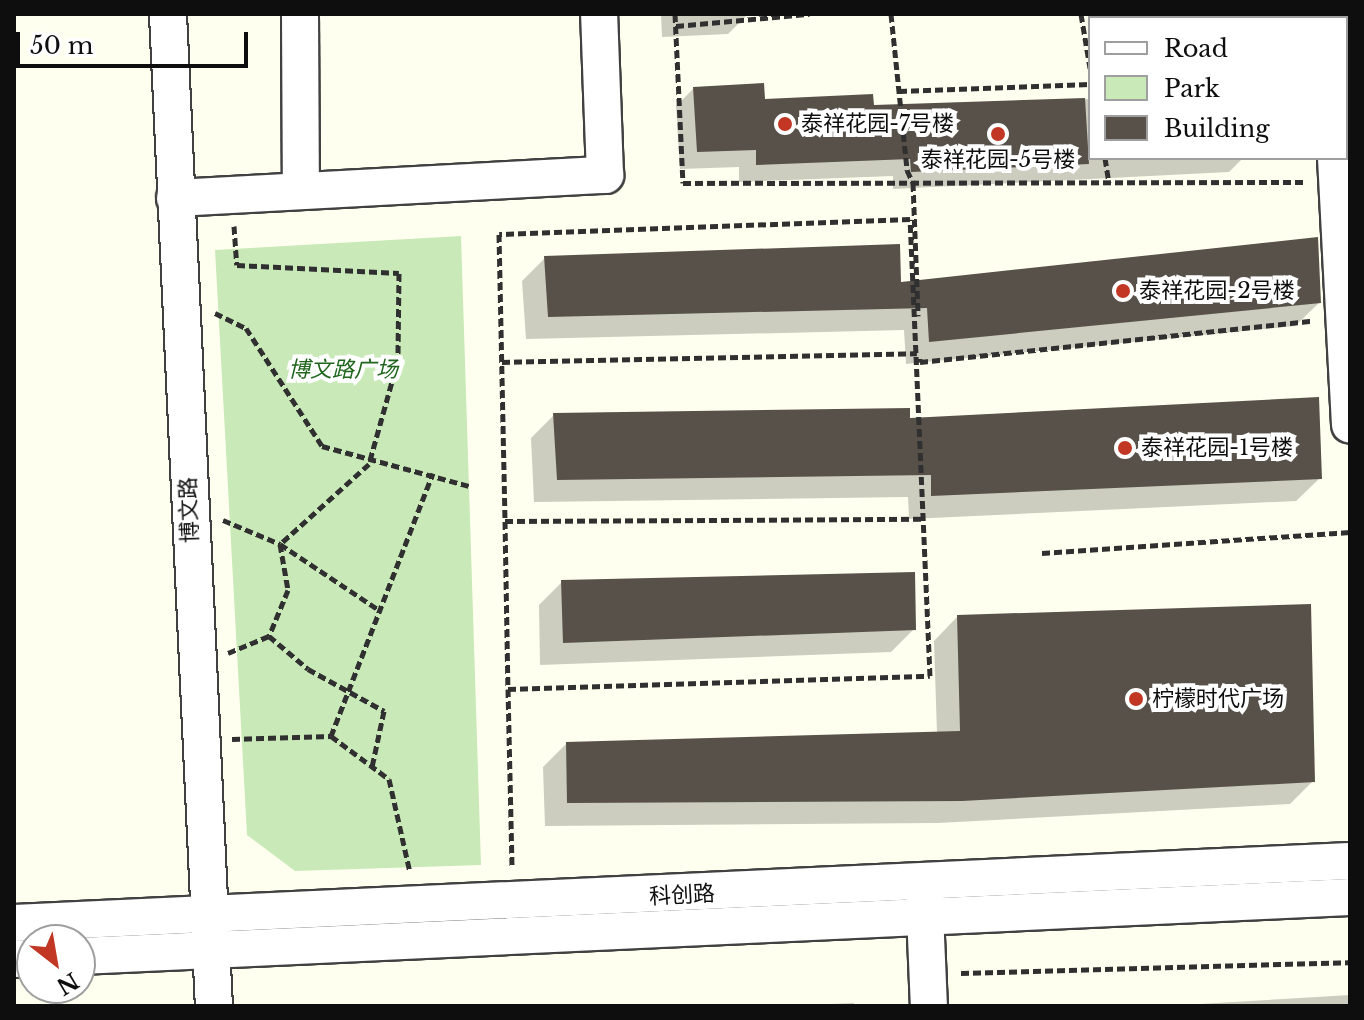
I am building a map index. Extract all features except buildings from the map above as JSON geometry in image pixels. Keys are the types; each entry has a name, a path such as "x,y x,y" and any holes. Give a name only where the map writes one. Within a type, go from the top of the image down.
{"street":[{"name":"博文路","path":"168,14 199,740 214,1006"},
{"path":"300,14 301,188"},
{"path":"175,198 301,188 605,175 599,14"},
{"path":"1328,170 1344,317 1350,425"},
{"name":"科创路","path":"96,956 211,953 925,898 1350,861"},
{"name":"科创路","path":"14,923 513,903 1350,897"},
{"path":"925,898 928,990"}],"path":[{"path":"675,14 683,183 1109,183 1328,170"},
{"path":"676,26 809,14"},
{"path":"891,14 907,170 913,183 920,362 1344,317"},
{"path":"1081,14 1087,35"},
{"path":"899,91 1088,84"},
{"path":"1105,160 1109,183"},
{"path":"232,193 237,265 399,273 398,360 370,458 280,544"},
{"path":"508,689 930,676 910,219 499,234 508,689 513,903"},
{"path":"180,295 246,328 322,446 433,473 469,486"},
{"path":"502,362 917,353"},
{"path":"331,736 433,473"},
{"path":"189,505 280,544 379,610"},
{"path":"505,521 923,519"},
{"path":"1042,553 1350,532"},
{"path":"196,666 269,636 288,590 280,544"},
{"path":"269,636 308,669 384,711 372,767"},
{"path":"199,740 331,736 389,779 418,908"},
{"path":"928,990 1350,962"}],"green space":[{"name":"博文路广场","path":"461,236 481,865 295,871 247,835 215,250"}],"place":[{"name":"泰祥花园-7号楼","path":"785,124"},
{"name":"泰祥花园-5号楼","path":"998,134"},
{"name":"泰祥花园-2号楼","path":"1123,291"},
{"name":"泰祥花园-1号楼","path":"1125,448"},
{"name":"柠檬时代广场","path":"1136,699"}]}
